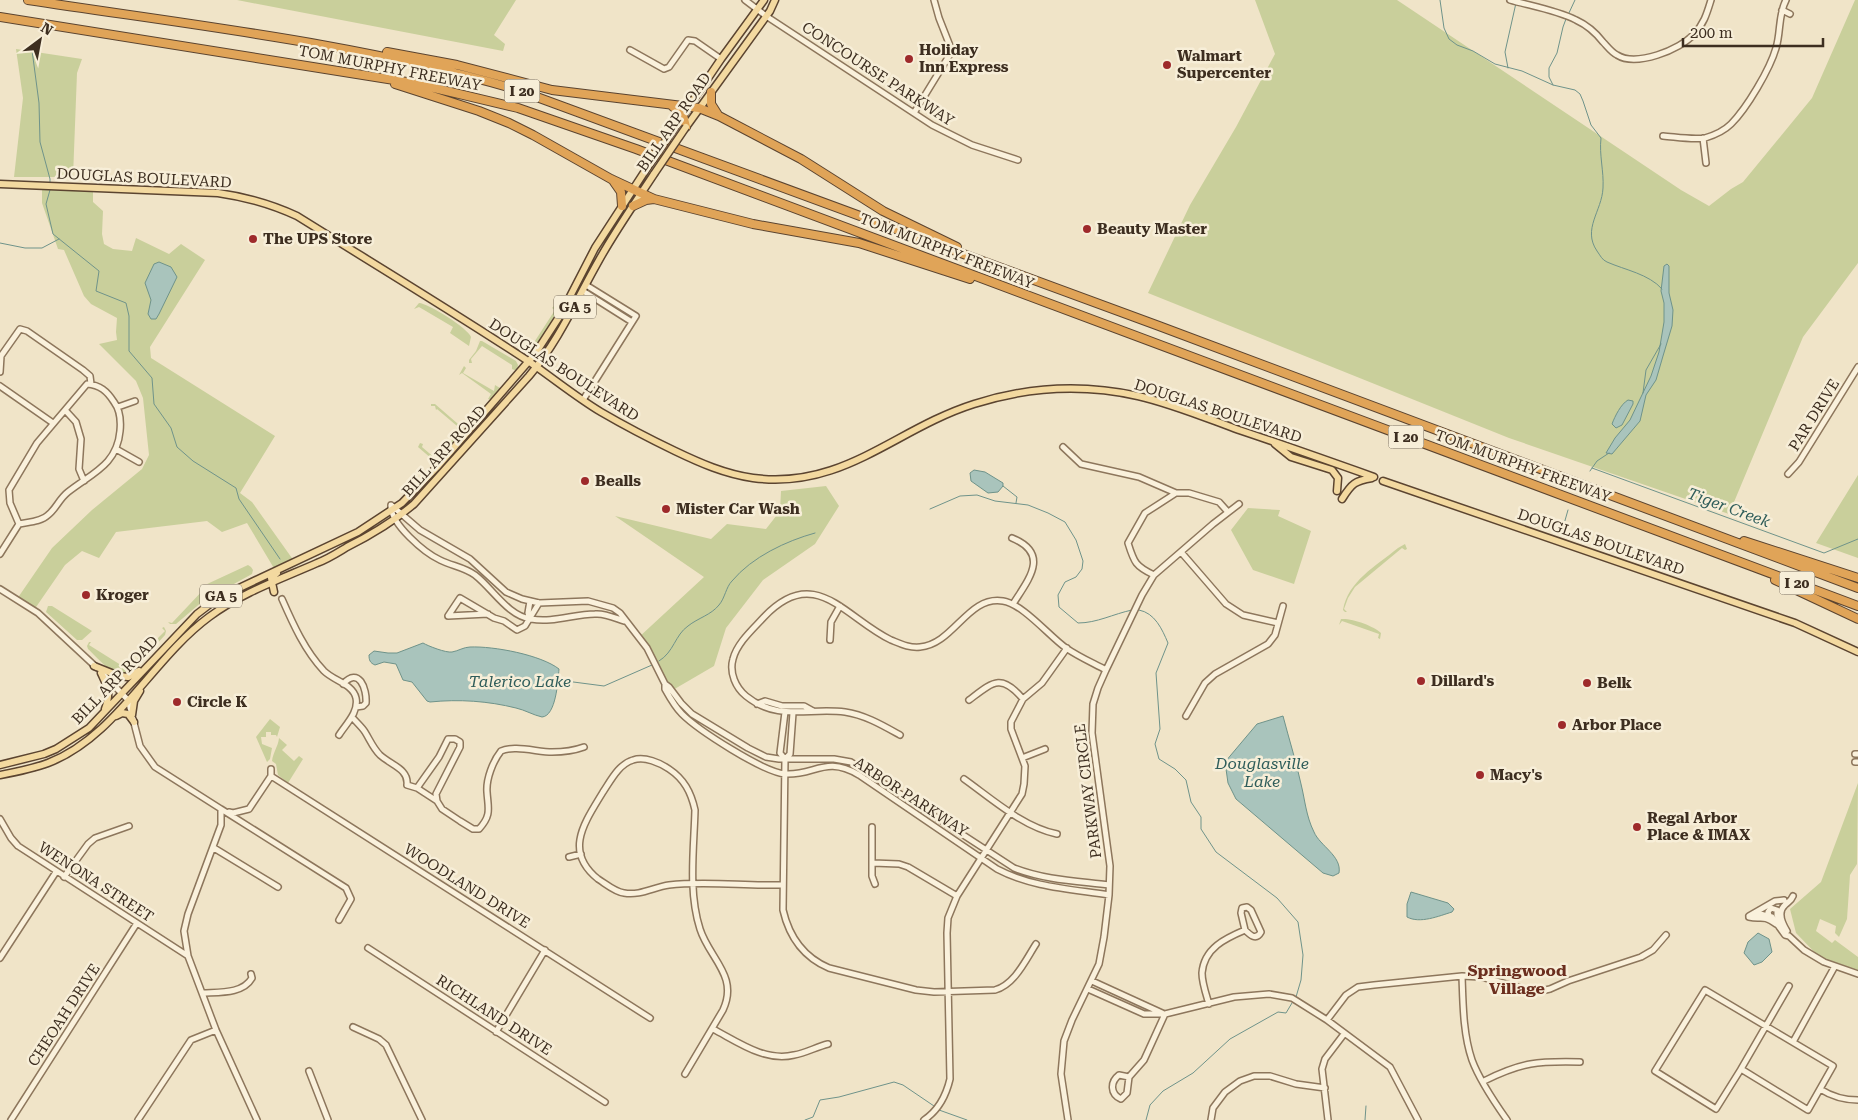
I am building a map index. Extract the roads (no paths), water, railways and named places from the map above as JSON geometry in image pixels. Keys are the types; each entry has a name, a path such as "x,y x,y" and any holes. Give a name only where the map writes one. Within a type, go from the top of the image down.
{"highway":[{"name":"TOM MURPHY FREEWAY","path":"28,0 366,52 453,72 531,94 993,264 1858,588"},
{"name":"TOM MURPHY FREEWAY","path":"0,17 437,88 497,103 566,124 1858,606"},
{"path":"366,52 387,52 407,55 552,90 699,108 719,116 801,159 883,211 993,264"},
{"path":"372,76 495,117 533,135 632,190 654,199 760,226 859,243 1076,314"},
{"path":"711,92 711,104 719,116"},
{"path":"672,106 683,115 686,127"},
{"path":"611,179 621,192 622,206"},
{"path":"633,206 642,201 654,199"},
{"path":"1646,509 1858,578"},
{"path":"1736,560 1858,620"}],"main road":[{"name":"BILL ARP ROAD","path":"0,765 44,754 64,745 89,728 197,614 218,598 358,532 393,510 436,467 529,362 557,320 595,248 644,171 764,0"},
{"name":"BILL ARP ROAD","path":"0,775 28,770 48,763 82,744 98,732 191,632 210,616 271,583 320,562 399,517 426,492 537,367 564,327 609,243 641,193 699,108 766,16 775,0"},
{"name":"DOUGLAS BOULEVARD","path":"0,184 218,193 261,201 297,216 537,367 583,400 618,421 703,464 734,474 771,480 795,479 834,470 864,458 917,428 972,405 1004,396 1054,389 1099,390 1139,396 1374,477"},
{"path":"1272,441 1291,457 1332,470 1338,478 1337,491"},
{"path":"1342,499 1350,486 1357,481 1374,477"},
{"name":"DOUGLAS BOULEVARD","path":"1383,481 1795,623 1858,652"},
{"path":"274,592 271,578 288,564"},
{"path":"94,666 119,676 128,677 145,668"},
{"path":"101,672 108,688 109,697 103,713"},
{"path":"133,719 134,701 143,683"},
{"path":"98,732 122,713 128,714 133,719"}],"street":[{"name":"CONCOURSE PARKWAY","path":"745,0 757,10 914,113 960,139 1018,160"},
{"path":"914,113 952,51 934,0"},
{"path":"1510,0 1576,20 1590,29 1613,53 1631,60 1647,58 1686,42 1704,22 1711,0"},
{"path":"1663,136 1703,138 1721,132 1732,123 1760,82 1776,49 1782,10 1786,0"},
{"path":"1782,10 1790,14"},
{"path":"630,50 664,69 669,67 688,40 695,41 721,59"},
{"path":"1703,138 1706,163"},
{"path":"583,400 636,316 584,288"},
{"path":"584,288 632,322"},
{"path":"0,372 1,356 20,329 27,331 83,370 90,376 91,384"},
{"name":"PAR DRIVE","path":"1788,474 1799,462 1858,367"},
{"path":"0,554 19,524 38,520 48,515 60,498 111,459 119,444 121,425 118,407 108,393 98,385 87,384 36,443 10,490 10,503 19,524"},
{"path":"0,386 53,423"},
{"path":"118,407 135,401"},
{"path":"64,410 76,422 81,439 80,469 84,480"},
{"path":"1062,446 1080,464 1139,477 1176,493 1189,493 1219,502 1228,512"},
{"path":"116,449 139,462"},
{"name":"DOUGLAS BOULEVARD","path":"1374,477 1383,481"},
{"path":"1154,575 1141,569 1135,563 1128,543 1145,513 1176,493"},
{"name":"PARKWAY CIRCLE","path":"1068,1120 1061,1074 1064,1041 1099,964 1109,895 1110,866 1095,758 1092,720 1093,704 1106,670 1142,594 1154,575 1239,504"},
{"name":"ARBOR PARKWAY","path":"393,510 411,538 428,553 474,575 510,609 521,616 545,620 596,614 624,621"},
{"name":"ARBOR PARKWAY","path":"399,517 470,559 506,592 539,603 588,601 613,608 620,613 624,621 647,648 672,702 687,719 753,760 784,774 835,766 851,771 980,858 1013,877 1033,884 1109,895"},
{"path":"1012,538 1024,543 1031,552 1034,562 1034,569 1013,604"},
{"path":"1180,552 1226,604 1243,615 1278,623"},
{"path":"0,589 38,613 128,700 140,746 155,766 346,888 351,899 340,920"},
{"path":"900,735 871,719 854,713 842,711 793,713 770,710 757,704 737,686 732,669 734,655 770,611 799,594 809,593 821,596 840,606 882,635 904,646 919,647 927,646 943,637 979,605 986,601 996,600 1013,604 1067,648 1106,670"},
{"name":"ARBOR PARKWAY","path":"488,614 448,616 460,598 517,630 525,626 530,619"},
{"path":"282,599 302,640 318,665 329,676 354,692 356,707 352,717 339,735"},
{"path":"530,601 528,613 530,619"},
{"path":"530,619 539,603"},
{"path":"830,640 831,622 840,606"},
{"path":"1186,716 1205,683 1214,674 1268,644 1275,635 1283,606"},
{"path":"924,1120 944,1099 950,1079 946,933 948,918 956,896 1022,794 1024,766 1011,729 1013,716 1024,699 1042,683 1067,648"},
{"path":"343,684 348,678 354,677 363,685 366,704 356,707"},
{"path":"969,700 993,684 1002,682 1012,686 1024,699"},
{"name":"ARBOR PARKWAY","path":"665,684 692,714 714,729 760,754 773,759 834,759 851,762 1014,868 1031,875 1057,880 1109,885"},
{"path":"757,704 765,700 782,706 804,706 813,712"},
{"path":"785,712 780,753 785,759"},
{"path":"793,713 790,754 785,759 784,774 783,910 786,924 795,941 804,952 820,964 848,974 899,987 949,992 1004,988 1011,982 1036,944"},
{"path":"352,717 365,732 374,748 406,774 407,785 417,788 437,801"},
{"path":"417,788 439,757 446,742 452,739 460,742 460,747 436,794 437,801 442,809 473,829 479,829 489,811 486,794 488,780 492,766 501,751 514,749 562,752 584,747"},
{"path":"1022,758 1045,749"},
{"path":"685,1074 713,1029 726,1003 728,984 700,929 694,885 695,810 692,798 681,779 660,763 649,760 632,760 615,774 584,823 580,840 581,854 587,868 615,890 623,893 631,894 669,885 694,885 782,885"},
{"path":"221,809 233,813 249,809 271,776 271,769"},
{"name":"WOODLAND DRIVE","path":"271,776 650,1018"},
{"path":"964,779 1023,821 1057,834"},
{"path":"221,809 221,825 188,914 184,931 188,956 216,1030 257,1120"},
{"name":"WENONA STREET","path":"0,819 18,846 188,956"},
{"path":"64,877 88,844 95,838 129,826"},
{"path":"872,828 872,876 875,884"},
{"path":"214,848 278,887"},
{"path":"570,857 581,854"},
{"path":"873,862 899,864 908,867 956,896"},
{"path":"0,958 56,872"},
{"path":"1792,896 1792,900 1783,906 1781,912 1788,933 1785,934 1769,919 1749,916 1775,901 1784,900 1792,896"},
{"path":"1756,913 1773,912 1784,900"},
{"path":"1775,901 1773,912 1780,929"},
{"path":"1247,907 1251,910 1261,932 1259,936 1255,937 1250,936 1245,930 1241,914 1242,908 1247,907"},
{"path":"1762,908 1773,912 1783,927 1804,950 1824,962 1858,974"},
{"name":"CHEOAH DRIVE","path":"11,1120 137,923"},
{"path":"1209,1004 1203,977 1205,963 1212,948 1221,941 1245,930"},
{"path":"1327,1020 1346,995 1358,987 1462,976 1481,977 1525,989 1550,990 1568,981 1641,956 1653,950 1666,935"},
{"name":"RICHLAND DRIVE","path":"368,948 605,1102"},
{"path":"496,1032 545,950"},
{"path":"1793,1042 1835,966"},
{"path":"203,993 228,992 242,988 249,984 252,978 251,974"},
{"path":"1462,976 1467,1038 1472,1060 1507,1120"},
{"path":"1092,981 1165,1014"},
{"path":"1741,1069 1808,1110 1833,1066 1793,1042 1767,1027 1705,990 1655,1072 1716,1109 1767,1027 1789,986"},
{"path":"1088,989 1144,1014 1165,1014 1234,997 1269,994 1292,998 1327,1020 1390,1066 1418,1120"},
{"path":"1129,1077 1119,1075 1114,1079 1112,1084 1114,1094 1118,1098 1124,1097 1127,1093 1129,1077 1144,1060 1165,1014"},
{"path":"353,1027 379,1039 386,1045 422,1120"},
{"path":"713,1029 755,1051 771,1056 792,1056 828,1044"},
{"path":"138,1120 192,1040 216,1030"},
{"path":"1328,1120 1322,1069 1325,1059 1344,1034"},
{"path":"1484,1081 1513,1068 1530,1063 1580,1062"},
{"path":"308,1071 328,1120"},
{"path":"1210,1120 1213,1108 1224,1092 1240,1081 1254,1076 1270,1076 1296,1084 1325,1088"},
{"path":"1820,1090 1850,1100 1858,1100"}],"water":[{"path":"159,262 171,267 177,277 156,319 151,319 148,314 151,300 145,283 154,264"},
{"path":"1667,264 1669,266 1669,293 1673,310 1672,326 1656,380 1646,395 1640,421 1612,454 1606,453 1615,438 1630,420 1651,376 1659,352 1664,322 1664,303 1661,291 1664,266"},
{"path":"1628,400 1633,401 1633,404 1622,425 1616,428 1612,424 1613,421 1621,407"},
{"path":"974,470 985,472 1003,483 1003,486 998,492 988,493 971,481 970,473"},
{"name":"Talerico Lake","path":"423,643 449,652 470,647 504,650 551,664 559,669 555,697 550,711 542,717 516,708 484,702 430,702 427,701 412,682 403,680 396,664 384,662 375,665 370,660 369,655 374,651 397,653"},
{"name":"Douglasville Lake","path":"1283,716 1311,826 1317,837 1334,856 1339,867 1339,873 1333,876 1323,873 1236,799 1228,783 1225,762 1257,724"},
{"path":"1411,892 1448,903 1454,909 1452,912 1430,919 1412,919 1407,917 1407,904"},
{"path":"1758,933 1769,939 1772,952 1762,962 1754,965 1744,953 1748,942"}],"waterway":[{"path":"1440,0 1444,28 1449,39 1457,45 1473,51 1495,64 1522,71 1553,85 1575,90 1580,94 1591,125 1601,138 1603,188 1592,227 1593,243 1602,259 1644,276 1662,289"},
{"path":"1568,15 1575,0"},
{"path":"1508,68 1505,52 1516,3"},
{"path":"1553,85 1549,77 1549,68 1557,53 1566,19"},
{"path":"32,50 39,103 40,142 50,183"},
{"path":"50,190 46,204 53,234 99,271 96,291 126,303 129,316 129,351 152,378 154,404 171,428 177,447 193,461 236,488 239,499 280,559"},
{"path":"0,243 25,248 42,248 59,239"},
{"path":"1643,393 1646,370 1661,344"},
{"path":"1590,471 1597,461 1609,453"},
{"name":"Tiger Creek","path":"1592,468 1824,553 1858,539"},
{"path":"1003,486 1017,497 1016,503"},
{"path":"930,509 960,496 977,495 995,501 1028,505 1048,513 1065,522 1076,540 1083,561 1082,569 1076,577 1065,582 1058,595 1059,607 1078,623 1098,620 1132,610"},
{"path":"1562,531 1568,510"},
{"path":"659,661 668,653 684,630 716,608 730,583 740,572 759,557 781,545 815,533"},
{"path":"1139,610 1154,618 1168,643 1156,673 1160,729 1155,744 1159,759 1175,769 1186,780 1191,802 1201,817 1201,829 1216,852 1277,898 1298,922 1303,955 1301,980 1296,997"},
{"path":"558,680 604,686 652,665"},
{"path":"1146,1120 1150,1105 1163,1091 1193,1073 1230,1039 1278,1012 1286,1013 1292,1003"},
{"path":"805,1120 813,1117 820,1100 839,1097 894,1082 903,1085 934,1106"},
{"path":"1365,1120 1366,1106"},
{"path":"939,1110 967,1120"}],"place":[{"name":"Holiday Inn Express","path":"909,59"},
{"name":"Walmart Supercenter","path":"1167,65"},
{"name":"Beauty Master","path":"1087,229"},
{"name":"The UPS Store","path":"253,239"},
{"name":"Bealls","path":"585,481"},
{"name":"Mister Car Wash","path":"666,509"},
{"name":"Kroger","path":"86,595"},
{"name":"Dillard's","path":"1421,681"},
{"name":"Belk","path":"1587,683"},
{"name":"Circle K","path":"177,702"},
{"name":"Arbor Place","path":"1562,725"},
{"name":"Macy's","path":"1480,775"},
{"name":"Regal Arbor Place & IMAX","path":"1637,827"}],"district":[{"name":"Springwood Village","path":"1517,979"}]}
